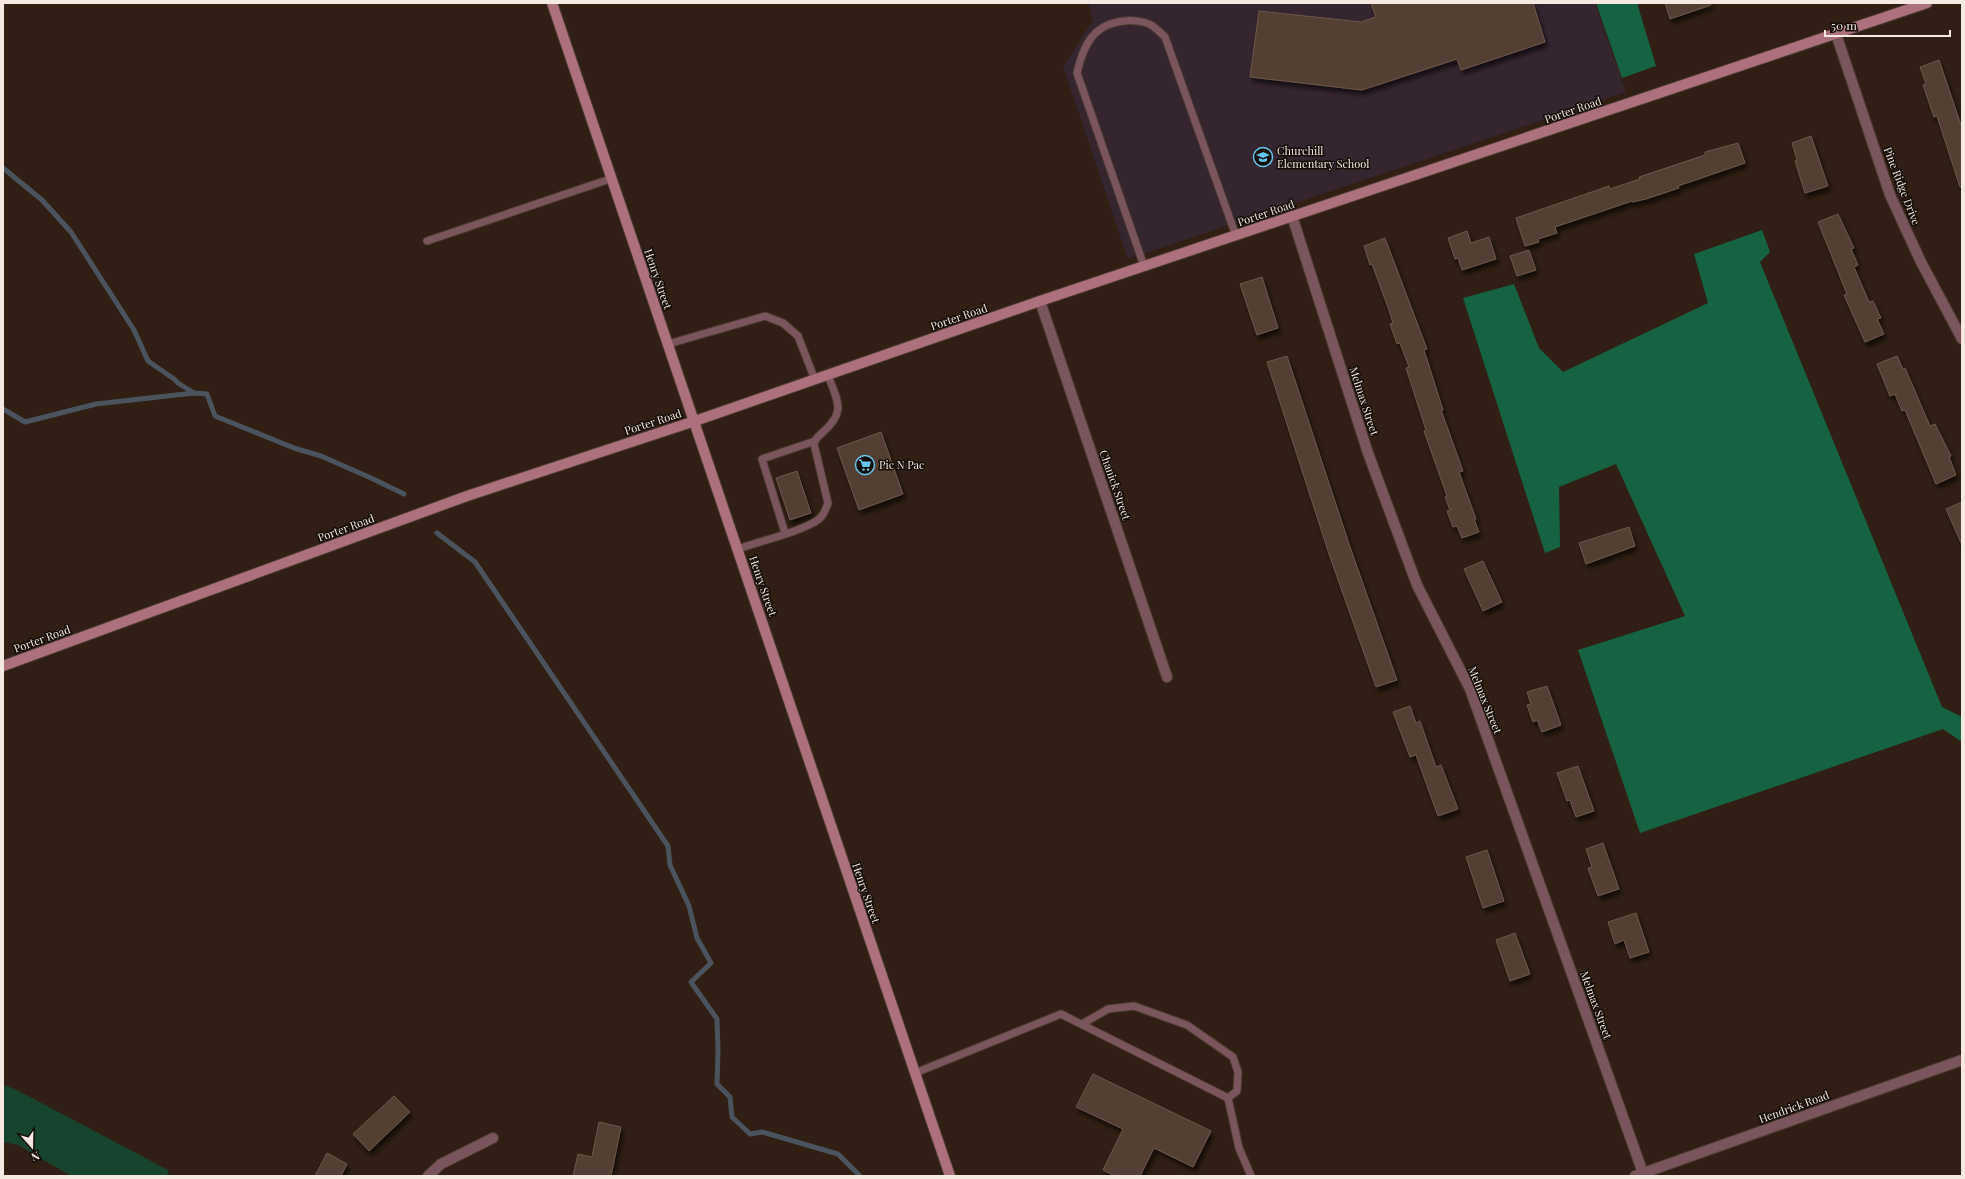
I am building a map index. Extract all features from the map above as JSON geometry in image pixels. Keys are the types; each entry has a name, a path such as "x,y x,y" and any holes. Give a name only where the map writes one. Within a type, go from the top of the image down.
{"street":[{"name":"Henry Street","path":"552,3 610,179 695,421 950,1176"},
{"name":"Porter Road","path":"3,666 467,496 695,421 1040,301 1927,3"},
{"name":"Pine Ridge Drive","path":"1836,34 1890,195 1921,262 1962,339"},
{"name":"Melmax Street","path":"1292,216 1376,475 1417,586 1470,689 1639,1175"},
{"name":"Chanick Street","path":"1040,301 1167,677"},
{"name":"Hendrick Road","path":"1639,1175 1962,1060"},
{"path":"428,1176 441,1164 493,1138"}],"lane":[{"path":"1144,266 1077,73 1081,56 1091,36 1110,22 1130,20 1151,25 1165,37 1236,236"},
{"path":"427,241 610,179"},
{"path":"668,344 765,316 783,323 798,336 815,380"},
{"path":"785,533 762,459 815,441 834,422 838,414 839,406 828,376"},
{"path":"738,549 807,526 819,519 826,511 828,503 816,454 815,441"},
{"path":"1082,1024 1108,1009 1134,1006 1187,1025 1233,1057 1238,1072 1237,1091 1228,1098"},
{"path":"915,1073 1061,1014 1228,1098"},
{"path":"1228,1098 1239,1148 1251,1176"}],"shaded area":[{"name":"Churchill Elementary School","path":"1088,3 1595,3 1626,92 1128,259 1063,67 1093,20"}],"green space":[{"path":"1596,3 1637,3 1656,66 1622,78"},
{"path":"1762,230 1770,252 1760,262 1942,707 1962,717 1962,742 1943,729 1640,833 1578,650 1685,616 1616,464 1559,487 1560,547 1545,553 1463,298 1514,284 1539,348 1563,372 1708,303 1694,254"},
{"path":"3,1085 15,1089 168,1170 169,1176 71,1176 18,1145 3,1142"}],"building":[{"path":"1371,3 1533,3 1545,42 1461,70 1457,59 1362,90 1250,77 1259,11 1361,22 1376,17"},
{"path":"1665,3 1710,3 1711,5 1670,19"},
{"path":"1939,60 1962,128 1962,187 1960,187 1937,116 1934,117 1923,85 1926,84 1920,67"},
{"path":"1811,136 1828,186 1805,193 1795,161 1797,160 1792,143"},
{"path":"1738,143 1745,163 1678,186 1679,188 1646,199 1632,201 1555,227 1557,233 1538,239 1539,242 1525,246 1516,218 1609,186 1610,189 1640,179 1639,177 1705,155 1705,152"},
{"path":"1838,214 1854,248 1851,249 1858,265 1854,267 1869,302 1873,301 1881,318 1877,319 1884,334 1865,342 1844,295 1847,294 1818,222"},
{"path":"1467,231 1471,243 1489,237 1496,259 1462,270 1458,258 1455,259 1448,238"},
{"path":"1385,238 1427,349 1424,350 1443,410 1441,410 1463,471 1459,472 1476,519 1474,519 1479,532 1462,538 1457,526 1453,527 1447,511 1450,510 1445,497 1447,496 1424,431 1426,430 1406,368 1409,367 1400,343 1397,344 1390,324 1393,323 1389,310 1372,264 1370,265 1364,246"},
{"path":"1529,250 1536,270 1517,276 1510,256"},
{"path":"1262,277 1278,328 1257,335 1240,284"},
{"path":"1287,356 1350,547 1397,680 1376,687 1329,554 1267,362"},
{"path":"1897,356 1903,369 1905,368 1930,426 1935,424 1951,456 1949,457 1956,475 1936,484 1905,410 1902,411 1895,394 1890,396 1877,364"},
{"path":"881,432 903,494 859,510 837,448"},
{"path":"797,471 811,513 790,520 776,478"},
{"path":"1962,502 1962,545 1946,509"},
{"path":"1629,527 1635,546 1586,564 1579,543"},
{"path":"1483,561 1502,602 1483,611 1464,569"},
{"path":"1547,686 1561,725 1542,732 1537,720 1533,722 1527,705 1531,704 1527,692"},
{"path":"1410,706 1416,723 1420,721 1436,767 1441,765 1458,809 1438,816 1416,755 1410,757 1393,712"},
{"path":"1578,766 1594,811 1576,817 1570,800 1567,801 1557,773"},
{"path":"1603,843 1619,889 1598,896 1588,868 1592,867 1586,849"},
{"path":"1487,850 1504,901 1483,908 1466,857"},
{"path":"1636,913 1649,952 1630,958 1624,940 1615,944 1608,922"},
{"path":"1515,933 1530,974 1510,981 1496,940"},
{"path":"1093,1074 1211,1131 1193,1167 1154,1148 1140,1176 1115,1176 1103,1170 1123,1129 1076,1107"},
{"path":"394,1096 410,1112 369,1151 353,1134"},
{"path":"599,1122 621,1127 611,1176 573,1176 578,1154 592,1157"},
{"path":"327,1153 347,1164 341,1176 315,1176"}],"waterway":[{"path":"3,168 42,200 71,232 134,330 148,361 194,393"},
{"path":"3,409 25,422 96,404 194,393 207,394 215,416 294,448 321,456 404,494"},
{"path":"437,533 475,562 668,846 670,865 689,906 697,938 711,963 691,982 717,1019 717,1084 730,1097 732,1117 750,1134 762,1132 838,1154 860,1176"}],"place":[{"name":"Churchill Elementary School","path":"1263,157"},
{"name":"Pic N Pac","path":"865,465"}]}
